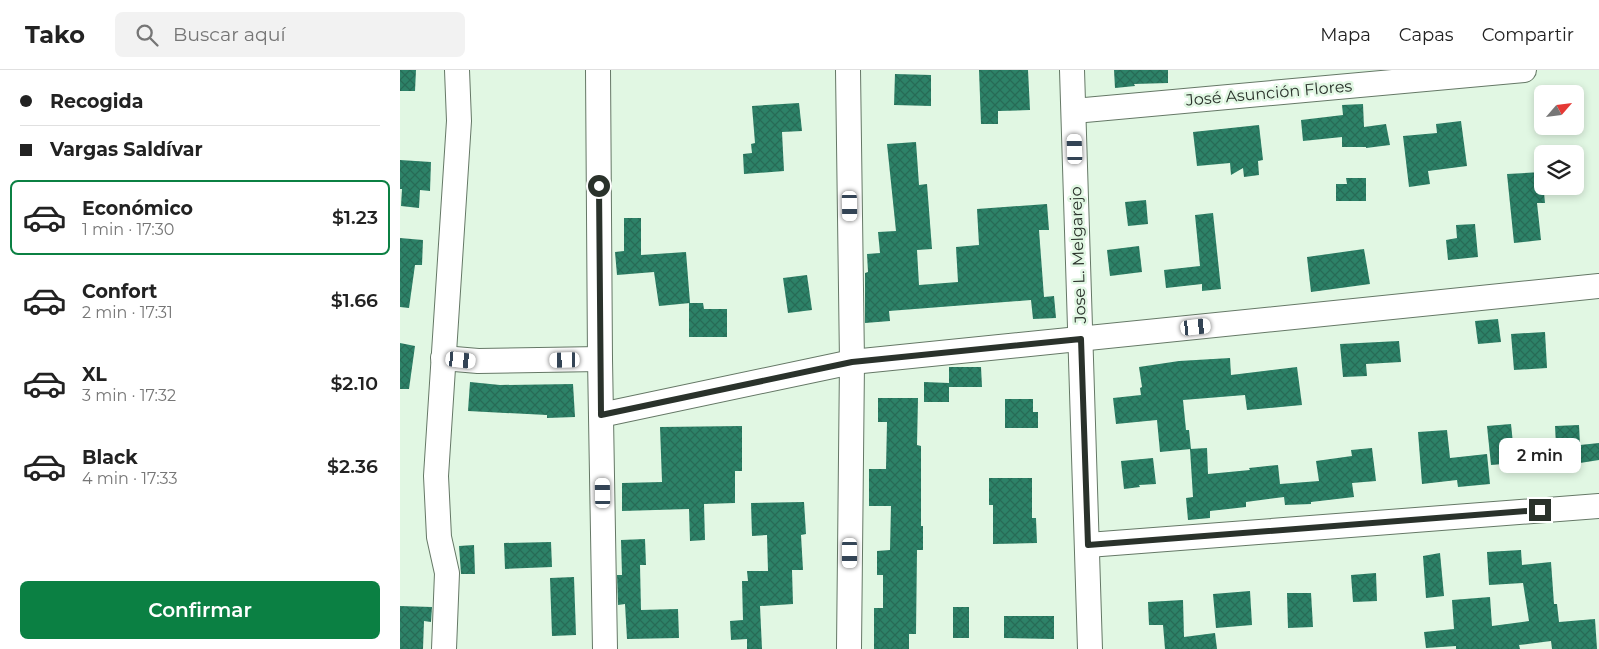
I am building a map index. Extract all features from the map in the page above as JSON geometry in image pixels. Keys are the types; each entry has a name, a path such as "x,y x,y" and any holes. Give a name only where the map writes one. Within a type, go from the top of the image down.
{"street":[{"path":"444,649 447,573 439,536 436,476 459,121 457,70"},
{"path":"598,70 600,359 606,649"},
{"path":"848,70 852,362 849,649"},
{"name":"Jose L. Melgarejo","path":"1072,70 1090,649"},
{"name":"José Asunción Flores","path":"1074,111 1524,70"},
{"path":"601,415 852,362 1599,286"},
{"path":"444,358 478,362 600,359"},
{"path":"1088,545 1599,506"}],"building":[{"path":"400,70 416,70 415,91 400,91"},
{"path":"979,70 1028,70 1030,110 998,111 998,124 981,124"},
{"path":"1114,70 1168,70 1168,83 1134,84 1135,86 1115,88"},
{"path":"895,74 931,75 931,106 894,105"},
{"path":"799,103 802,131 782,132 784,171 744,174 743,154 752,153 751,144 755,143 752,106"},
{"path":"1363,104 1364,127 1386,124 1390,145 1366,148 1342,147 1342,137 1303,141 1301,120 1343,115 1342,105"},
{"path":"1461,121 1467,166 1428,171 1430,184 1409,187 1403,136 1437,133 1436,124"},
{"path":"1259,125 1263,160 1258,161 1259,175 1244,177 1243,168 1231,175 1230,163 1197,166 1193,132"},
{"path":"916,142 919,185 927,184 932,249 917,250 919,285 958,282 956,247 979,245 977,209 1047,204 1049,230 1039,230 1044,297 1054,296 1056,318 1033,319 1031,300 889,311 890,321 865,323 865,273 868,272 867,254 880,253 878,232 896,231 887,144"},
{"path":"400,160 431,162 430,191 420,190 419,208 401,206"},
{"path":"1534,172 1534,195 1544,195 1545,203 1537,203 1541,240 1514,243 1507,174"},
{"path":"1346,178 1366,178 1366,201 1336,201 1336,184 1347,184"},
{"path":"1146,200 1148,224 1128,226 1125,202"},
{"path":"1213,213 1221,289 1202,291 1202,284 1166,288 1164,270 1200,266 1195,215"},
{"path":"624,218 641,218 641,255 686,252 690,303 659,306 654,272 617,275 615,252 624,251"},
{"path":"1475,224 1478,257 1448,260 1446,240 1457,238 1456,225"},
{"path":"400,238 423,240 422,265 415,265 409,308 400,307"},
{"path":"1139,246 1142,272 1110,276 1107,250"},
{"path":"1364,249 1370,284 1311,292 1307,257"},
{"path":"807,275 812,310 788,313 783,278"},
{"path":"689,303 703,303 704,309 727,309 727,337 689,337"},
{"path":"1498,319 1501,342 1478,344 1475,321"},
{"path":"1545,332 1547,368 1514,370 1511,334"},
{"path":"1399,341 1401,362 1366,364 1367,376 1343,377 1340,344"},
{"path":"400,343 415,346 409,389 400,389"},
{"path":"1230,358 1231,375 1297,367 1302,405 1247,410 1245,395 1183,400 1186,430 1189,430 1191,449 1160,452 1157,420 1116,424 1113,398 1141,395 1140,388 1142,387 1139,367 1179,361"},
{"path":"949,367 981,367 982,387 949,387 949,402 924,402 924,382 949,383"},
{"path":"470,382 500,385 573,384 575,417 547,418 547,415 468,411"},
{"path":"878,398 918,398 917,445 921,446 921,526 923,526 923,550 917,550 916,634 909,634 909,649 874,649 874,608 883,608 883,575 877,575 877,551 890,550 891,506 869,506 869,469 886,469 887,422 878,422"},
{"path":"1005,399 1033,399 1033,412 1038,412 1038,428 1005,428"},
{"path":"1511,424 1515,463 1491,465 1487,426"},
{"path":"1579,425 1580,445 1599,443 1599,460 1557,464 1555,426"},
{"path":"742,426 742,471 735,471 735,503 704,504 705,540 690,541 689,509 622,511 622,483 662,482 660,427"},
{"path":"1447,430 1450,458 1487,454 1490,484 1458,487 1457,480 1422,484 1418,432"},
{"path":"1207,448 1208,474 1278,465 1280,484 1319,481 1316,461 1352,456 1351,450 1372,448 1376,481 1352,483 1354,497 1311,502 1311,504 1285,505 1284,497 1246,502 1246,507 1210,511 1210,518 1188,520 1186,498 1193,497 1190,449"},
{"path":"1153,458 1156,484 1139,485 1140,487 1124,489 1121,461"},
{"path":"989,478 1032,478 1032,518 1036,518 1037,543 993,544 993,505 989,505"},
{"path":"804,502 806,534 801,535 803,570 792,570 793,604 760,606 762,649 747,649 747,639 731,640 730,621 743,620 742,581 748,581 747,571 768,571 767,535 752,536 751,503"},
{"path":"645,539 646,565 640,565 641,610 678,609 679,638 627,639 625,604 618,605 617,575 622,575 621,540"},
{"path":"551,542 552,567 505,569 504,543"},
{"path":"474,545 475,574 461,574 459,546"},
{"path":"1521,550 1522,565 1551,562 1554,604 1557,604 1559,622 1595,619 1597,649 1552,649 1551,641 1519,645 1520,649 1456,649 1456,646 1426,648 1424,632 1454,629 1452,600 1490,597 1492,626 1529,621 1523,583 1489,585 1487,552"},
{"path":"1440,553 1444,596 1426,598 1423,556"},
{"path":"1376,573 1377,601 1353,602 1351,575"},
{"path":"574,577 576,635 552,636 550,578"},
{"path":"1250,591 1252,625 1216,628 1213,594"},
{"path":"1287,593 1311,593 1313,627 1288,628"},
{"path":"1183,600 1184,637 1215,633 1217,649 1165,649 1163,625 1149,625 1148,602"},
{"path":"400,606 432,607 431,622 424,621 423,649 400,649"},
{"path":"953,607 969,607 969,638 953,638"},
{"path":"1004,616 1054,616 1054,639 1004,638"}],"route":[{"path":"599,186 601,415 852,362 1081,339 1088,545 1540,510"}]}
